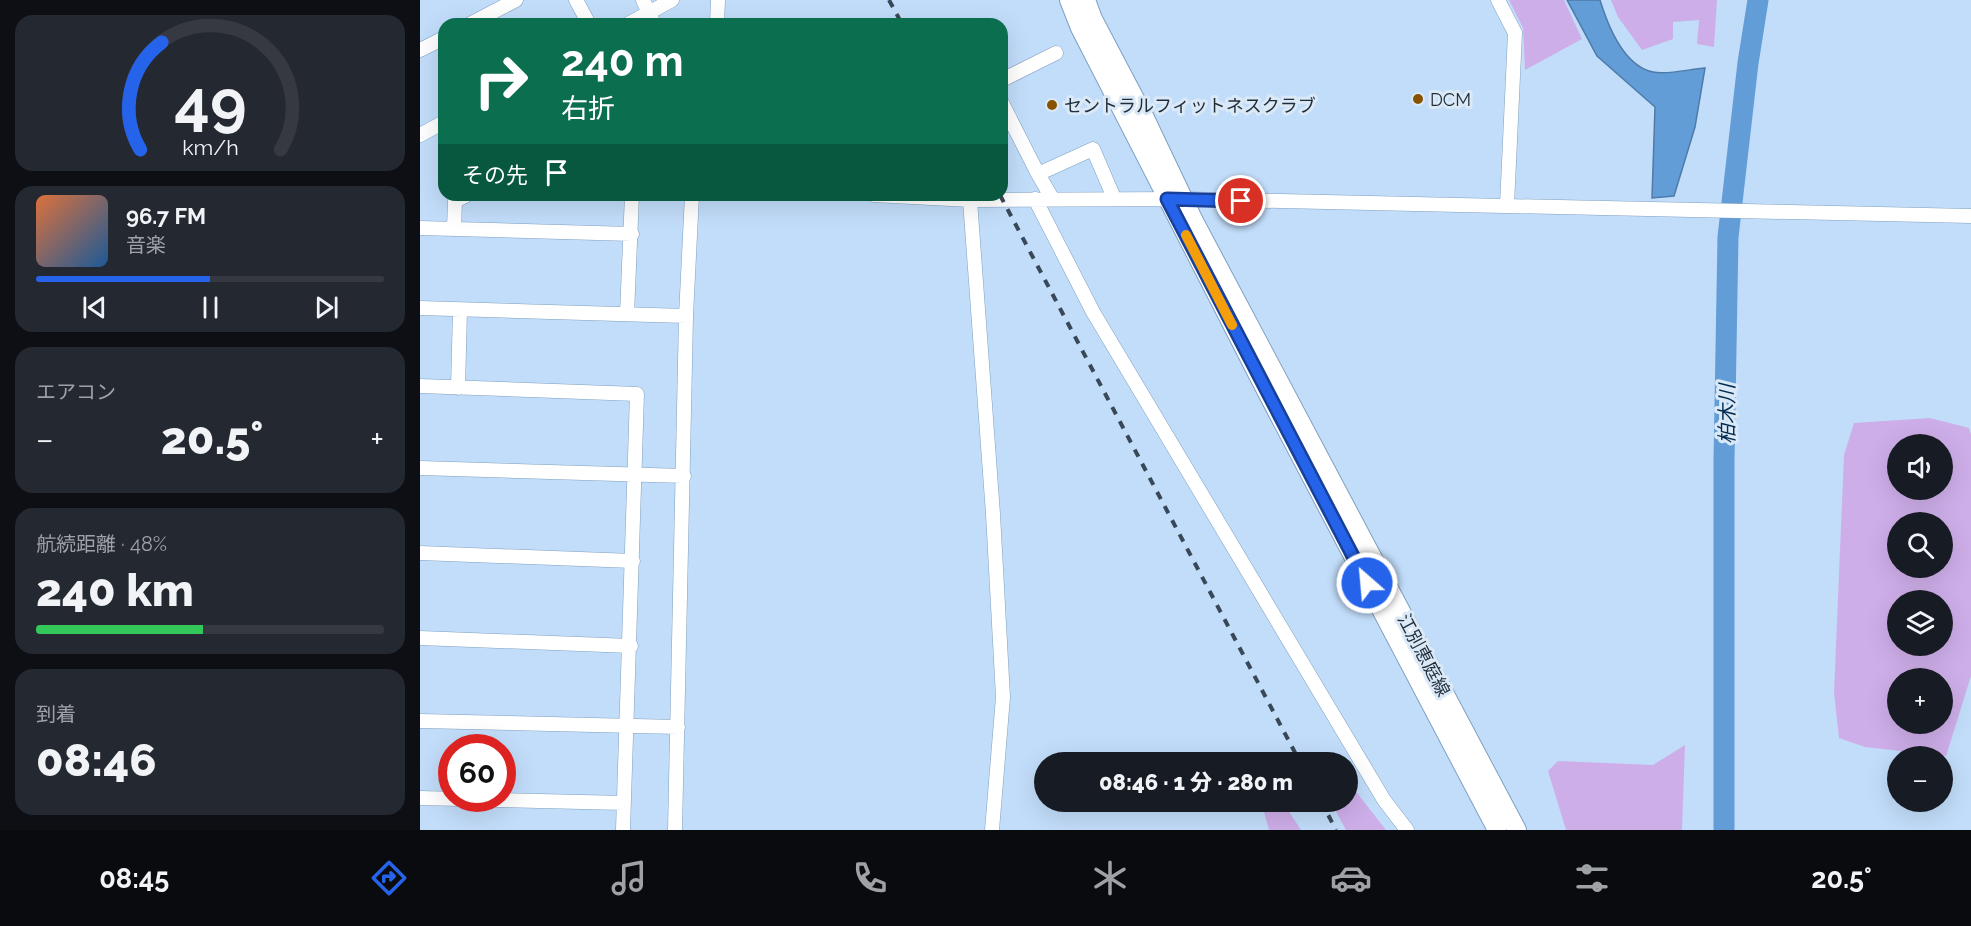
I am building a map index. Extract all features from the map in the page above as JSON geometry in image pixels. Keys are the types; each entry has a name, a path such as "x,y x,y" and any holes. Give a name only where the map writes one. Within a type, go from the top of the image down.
{"main road":[{"name":"江別恵庭線","path":"1069,0 1080,28 1176,199 1517,830"},
{"name":"江別恵庭線","path":"1086,0 1093,20 1176,199 1497,830"}],"street":[{"path":"482,18 516,0"},
{"path":"576,0 586,18"},
{"path":"649,12 672,0"},
{"path":"717,0 717,18"},
{"path":"1498,0 1515,33 1507,206"},
{"path":"420,50 438,41"},
{"path":"1008,77 1056,53"},
{"path":"1008,115 1052,198"},
{"path":"420,135 438,125"},
{"path":"1038,174 1093,149 1114,198"},
{"path":"1008,199 1176,199 1971,216"},
{"path":"1035,199 1093,312 1384,800 1407,830"},
{"path":"454,229 455,201"},
{"path":"627,314 632,201"},
{"path":"675,830 686,316 692,201"},
{"path":"970,201 993,514 1003,697 992,830"},
{"path":"420,228 632,234"},
{"path":"420,308 686,316"},
{"path":"458,388 460,310"},
{"path":"420,386 637,394 629,727 623,830"},
{"path":"420,468 684,476"},
{"path":"420,553 633,561"},
{"path":"420,638 631,646"},
{"path":"420,721 678,728"},
{"path":"420,798 624,803"}],"shaded area":[{"path":"1509,0 1564,0 1582,39 1525,70 1523,28"},
{"path":"1611,0 1717,0 1714,47 1697,44 1699,20 1673,22 1673,39 1642,50 1618,17"},
{"path":"1930,418 1969,428 1971,435 1971,676 1953,734 1953,668 1887,668 1887,734 1953,734 1949,746 1887,746 1887,749 1865,747 1839,738 1834,693 1844,455 1854,423"},
{"path":"1685,745 1682,830 1566,830 1548,771 1558,761 1653,765"},
{"path":"1358,794 1386,830 1346,830 1336,812 1358,812"},
{"path":"1264,812 1289,812 1301,830 1269,830"}],"water":[{"path":"1567,0 1600,0 1619,44 1634,62 1643,68 1665,73 1705,68 1695,127 1674,196 1652,198 1655,107 1597,56"}],"waterway":[{"name":"柏木川","path":"1724,830 1724,461 1728,237 1748,63 1758,0"}],"railway":[{"path":"889,0 899,18"},
{"path":"1003,201 1295,752"},
{"path":"1327,812 1336,830"}],"slow traffic":[{"path":"1186,235 1232,325"}],"place":[{"name":"DCM","path":"1418,99"},
{"name":"セントラルフィットネスクラブ","path":"1052,105"}],"route":[{"path":"1241,201 1167,199 1367,583"}]}
